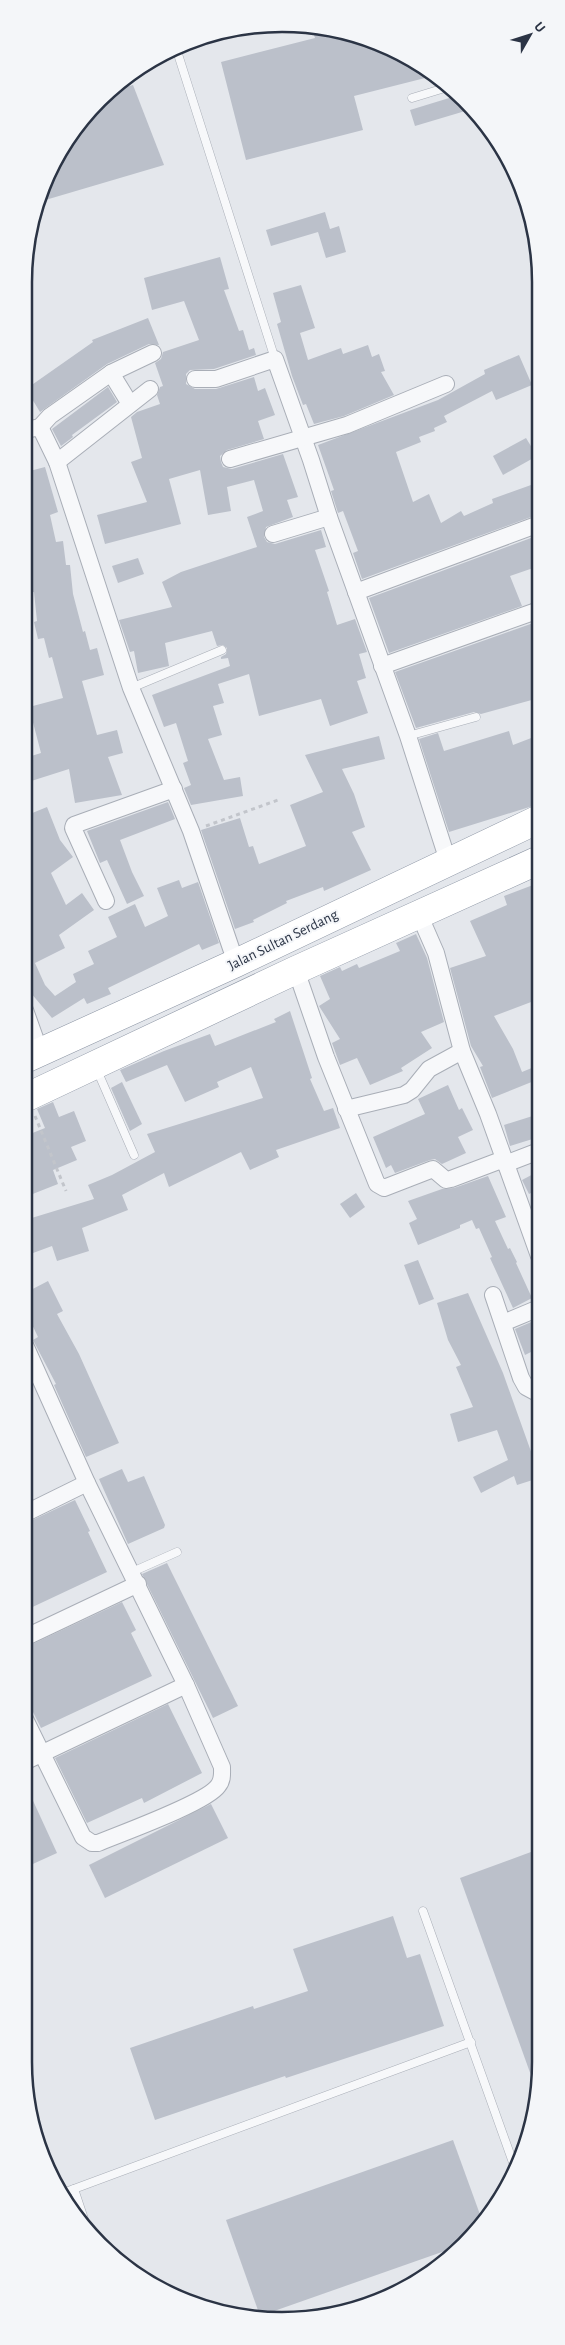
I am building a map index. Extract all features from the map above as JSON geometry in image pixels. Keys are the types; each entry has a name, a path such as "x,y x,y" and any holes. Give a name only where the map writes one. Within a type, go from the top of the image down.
{"highway":[{"name":"Jalan Sultan Serdang","path":"32,1056 236,963 532,822"},
{"path":"32,1095 296,970 532,863"}],"street":[{"path":"153,353 111,372 33,428 57,462 131,688 191,831 236,963"},
{"path":"195,379 216,379 275,359 329,517 408,736 448,861"},
{"path":"111,372 130,404"},
{"path":"230,459 347,425 446,384"},
{"path":"57,462 150,388"},
{"path":"273,534 329,517"},
{"path":"356,592 532,527"},
{"path":"382,666 532,612"},
{"path":"106,901 73,828 74,825 174,789"},
{"path":"419,914 436,953 462,1051 532,1237"},
{"path":"296,970 346,1108 378,1184 384,1188 434,1169 446,1180 451,1179 532,1153"},
{"path":"346,1108 404,1095 412,1090 429,1069 462,1051"},
{"path":"493,1295 526,1387 532,1390"},
{"path":"503,1323 532,1311"},
{"path":"32,1361 87,1483 186,1685 222,1767 222,1779 219,1786 203,1799 98,1843 92,1842 83,1837 32,1733"},
{"path":"32,1510 87,1483"},
{"path":"32,1634 135,1578"},
{"path":"32,1758 186,1685"}],"lane":[{"path":"178,55 275,359"},
{"path":"412,98 441,89"},
{"path":"131,688 222,650"},
{"path":"408,736 476,717"},
{"path":"95,1066 134,1154"},
{"path":"135,1578 177,1552"},
{"path":"423,1911 512,2160"},
{"path":"68,2191 471,2042"},
{"path":"74,2189 80,2209"}],"path":[{"path":"191,831 278,800"},
{"path":"32,1112 66,1190"}],"building":[{"path":"314,35 331,37 363,46 393,58 426,78 354,96 363,130 246,160 221,62 315,38"},
{"path":"133,85 164,165 47,200 58,172 84,130 127,87"},
{"path":"450,98 464,111 415,126 410,110"},
{"path":"325,212 330,229 339,226 346,252 326,258 318,232 271,246 266,230"},
{"path":"220,257 229,289 224,290 239,331 243,330 249,350 254,348 256,355 214,369 190,370 186,374 186,384 195,389 216,389 254,377 258,391 265,388 275,415 258,421 264,439 227,450 220,456 221,462 223,467 232,469 283,454 298,497 287,500 293,517 266,527 264,537 267,542 275,544 321,530 326,547 315,550 329,591 327,592 337,625 355,619 367,652 359,654 366,678 357,681 368,713 330,726 321,699 259,716 249,674 218,684 224,703 213,706 222,735 208,739 224,780 240,777 243,796 191,805 184,788 191,785 183,763 188,761 176,723 164,727 152,695 230,666 228,658 221,659 226,654 227,648 223,645 217,646 212,631 165,643 169,666 138,673 134,651 130,652 119,620 172,607 162,582 181,572 257,547 247,517 263,511 254,480 227,487 231,511 208,515 200,470 169,479 181,524 105,544 97,515 147,502 131,462 142,458 131,417 137,412 160,404 157,395 160,387 163,386 155,363 161,359 163,352 199,340 184,301 152,310 144,278"},
{"path":"301,285 315,328 300,333 308,360 341,348 343,354 368,345 372,357 379,354 385,371 381,372 394,395 344,416 314,424 306,404 303,405 292,376 277,324 281,322 273,293"},
{"path":"148,318 159,345 149,344 107,364 40,412 32,399 32,385 93,342 92,340"},
{"path":"519,355 532,385 496,400 492,391 444,416 447,422 434,428 435,431 419,437 421,442 396,452 413,502 429,494 441,523 461,511 464,516 493,503 492,499 531,485 532,517 362,579 353,553 358,551 343,511 338,513 331,491 334,490 318,445 438,400 485,374 484,370"},
{"path":"108,387 117,402 72,435 73,437 61,446 52,429"},
{"path":"526,438 532,448 532,459 503,475 493,456"},
{"path":"45,467 58,512 50,515 56,542 63,541 66,565 70,565 73,594 83,632 85,631 90,650 97,648 104,675 82,681 97,735 117,730 123,753 108,757 122,795 75,803 69,769 32,781 32,756 41,753 32,718 32,706 63,698 52,657 49,658 44,638 38,639 34,622 37,621 34,592 32,592 32,470"},
{"path":"532,538 532,568 510,576 522,606 389,653 369,598"},
{"path":"138,558 144,574 118,583 112,566"},
{"path":"532,623 532,700 481,714 474,712 416,728 395,672"},
{"path":"509,731 513,745 532,738 532,806 449,832 419,739 438,733 444,751"},
{"path":"379,736 385,759 342,769 354,794 365,827 352,832 371,870 324,891 323,887 286,901 287,903 253,920 254,922 235,929 201,830 240,818 249,847 253,846 259,864 306,846 290,805 323,792 305,755"},
{"path":"168,802 175,819 120,840 132,872 144,896 127,904 107,860 100,863 87,831"},
{"path":"47,807 60,840 73,857 51,873 66,905 82,893 94,910 59,935 65,948 35,963 45,985 55,996 76,982 73,974 94,964 88,951 117,937 108,917 135,904 145,927 168,916 157,888 179,880 182,888 198,882 219,943 202,950 199,944 108,988 111,994 87,1004 84,998 52,1018 32,994 32,813"},
{"path":"532,885 532,1002 494,1016 513,1049 522,1072 532,1068 532,1082 492,1098 480,1067 483,1066 471,1046 450,968 486,956 470,921 507,905 504,896"},
{"path":"416,934 427,958 444,1022 421,1032 432,1048 401,1068 403,1071 370,1085 357,1058 340,1065 332,1043 340,1039 319,1006 330,999 320,976 340,967 342,971 357,964 359,968 400,951 396,943"},
{"path":"290,1011 312,1078 310,1079 324,1111 333,1108 340,1128 276,1150 279,1157 250,1170 241,1152 169,1187 164,1173 122,1195 128,1210 82,1228 89,1251 57,1261 52,1246 32,1253 32,1218 94,1199 88,1185 112,1175 155,1152 147,1134 263,1098 251,1067 217,1082 219,1087 185,1102 167,1065 126,1082 120,1070 210,1034 215,1046 276,1022 274,1019"},
{"path":"122,1082 142,1124 130,1131 111,1088"},
{"path":"448,1085 459,1110 462,1108 473,1130 458,1137 466,1153 442,1164 435,1159 395,1173 391,1165 386,1168 373,1137 425,1114 418,1099"},
{"path":"53,1102 59,1117 74,1111 86,1141 71,1147 77,1160 53,1170 58,1184 32,1194 32,1133 45,1128 37,1109"},
{"path":"532,1116 532,1139 510,1146 504,1125"},
{"path":"532,1175 532,1192 529,1194 522,1180"},
{"path":"488,1176 506,1217 495,1221 508,1249 510,1248 517,1262 532,1298 513,1308 490,1258 492,1257 479,1228 476,1229 472,1220 460,1225 460,1228 418,1245 409,1223 417,1219 408,1201"},
{"path":"356,1193 365,1207 350,1218 340,1204"},
{"path":"418,1260 434,1299 419,1305 404,1265"},
{"path":"48,1281 63,1311 57,1314 79,1354 119,1443 86,1457 54,1385 56,1384 33,1340 38,1337 32,1325 32,1289"},
{"path":"468,1293 503,1373 532,1454 532,1480 517,1485 514,1476 481,1493 473,1477 508,1460 497,1430 458,1442 450,1414 473,1407 456,1367 461,1365 448,1340 437,1303"},
{"path":"532,1322 532,1352 525,1355 515,1329"},
{"path":"122,1469 128,1482 144,1476 165,1525 164,1528 128,1544 99,1479"},
{"path":"75,1500 107,1572 32,1607 32,1520"},
{"path":"167,1563 238,1706 213,1718 142,1574"},
{"path":"122,1602 136,1630 131,1633 152,1676 41,1728 32,1711 32,1644"},
{"path":"168,1704 202,1773 144,1803 142,1798 87,1823 55,1758"},
{"path":"32,1798 57,1853 32,1864"},
{"path":"211,1804 228,1838 105,1898 89,1865"},
{"path":"532,1852 532,2078 460,1878"},
{"path":"393,1916 407,1958 420,1954 444,2026 286,2078 285,2076 155,2120 130,2048 253,2006 254,2009 308,1991 293,1949"},
{"path":"453,2140 480,2216 447,2250 271,2312 258,2311 226,2220"}]}
